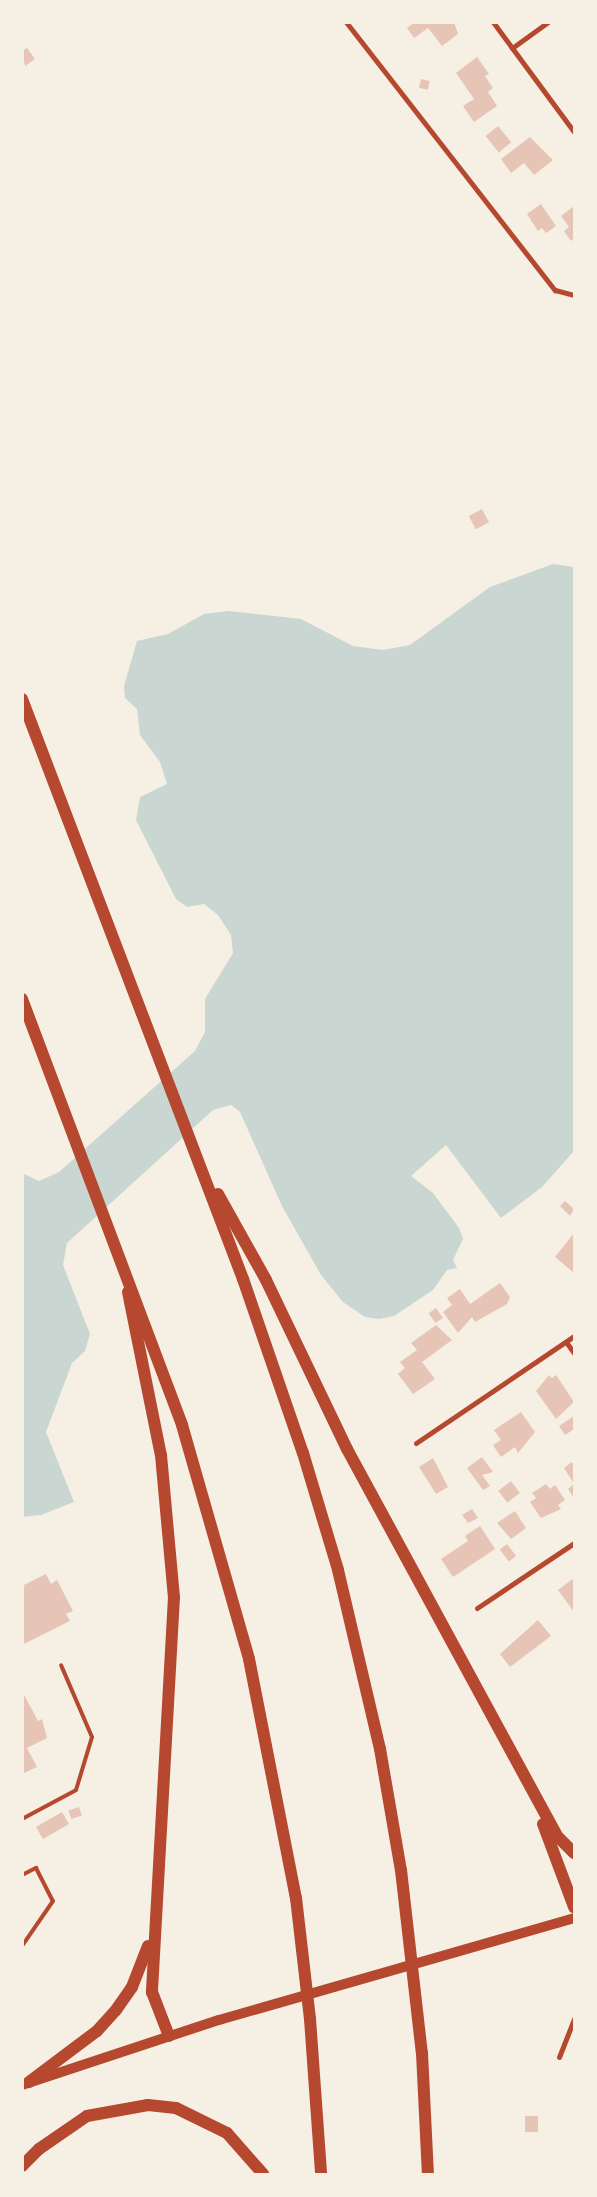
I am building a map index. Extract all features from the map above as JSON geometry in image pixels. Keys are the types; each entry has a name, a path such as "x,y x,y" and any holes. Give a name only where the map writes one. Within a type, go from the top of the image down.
{"highway":[{"path":"22,699 200,1164 304,1452 367,1689 409,1930 428,2174"},
{"path":"22,999 120,1253 200,1483 263,1718 304,1959 321,2174"},
{"path":"200,1164 254,1257 343,1441 558,1837 574,1853"},
{"path":"120,1253 161,1455 174,1597 154,1914 152,1992 169,2036"},
{"path":"519,1764 574,1907"},
{"path":"26,2084 98,2031 124,1999 146,1958 154,1914"},
{"path":"22,2166 39,2149 87,2116 148,2105 176,2108 227,2134 263,2174"}],"main road":[{"path":"26,2084 169,2036 258,2009 574,1918"}],"street":[{"path":"346,22 555,290 574,295"},
{"path":"493,22 574,132"},
{"path":"512,48 548,22"},
{"path":"416,1443 574,1336"},
{"path":"566,1342 574,1353"},
{"path":"478,1608 574,1542"},
{"path":"559,2057 574,2019"}],"lane":[{"path":"22,1819 76,1790 92,1737 62,1665"},
{"path":"22,1874 36,1868 53,1901 22,1946"}],"shaded area":[{"path":"553,564 574,567 574,1151 542,1187 501,1218 446,1145 411,1176 433,1193 459,1228 463,1239 453,1260 457,1268 447,1270 433,1290 394,1316 379,1319 365,1317 343,1302 321,1275 282,1206 240,1112 231,1105 213,1110 67,1243 63,1265 90,1334 85,1351 72,1363 46,1432 74,1502 41,1515 22,1517 22,1173 39,1181 59,1172 195,1051 205,1032 205,999 233,953 231,935 218,915 204,904 187,907 176,899 136,820 140,797 167,784 160,762 140,735 137,709 125,698 124,686 137,641 168,634 204,614 228,611 301,619 353,646 383,650 410,645 490,587"}],"building":[{"path":"415,22 454,22 458,34 442,46 428,28 414,38 407,28"},
{"path":"27,48 35,59 25,66 22,51"},
{"path":"477,57 489,74 485,76 493,88 488,92 497,106 474,122 463,106 474,99 456,73"},
{"path":"421,79 430,81 428,90 419,88"},
{"path":"498,126 511,142 499,152 486,136"},
{"path":"530,137 553,160 534,175 524,163 511,173 501,159"},
{"path":"541,204 556,226 546,233 542,228 538,231 527,214"},
{"path":"574,206 574,238 571,241 564,231 569,227 561,216"},
{"path":"482,509 489,522 476,529 469,516"},
{"path":"565,1201 574,1209 570,1216 560,1206"},
{"path":"574,1233 574,1273 555,1257"},
{"path":"500,1283 510,1297 507,1304 475,1322 472,1317 458,1333 443,1312 452,1305 447,1298 460,1289 470,1304"},
{"path":"436,1308 443,1318 436,1323 429,1313"},
{"path":"436,1325 452,1340 422,1362 435,1379 413,1394 398,1374 405,1368 400,1362 417,1350 411,1343"},
{"path":"549,1375 552,1378 556,1375 574,1402 556,1419 536,1391"},
{"path":"521,1412 535,1432 518,1453 515,1447 501,1457 493,1445 501,1440 494,1430"},
{"path":"574,1416 574,1429 565,1435 559,1426"},
{"path":"482,1457 493,1472 482,1475 490,1486 483,1490 467,1468"},
{"path":"433,1458 448,1487 436,1494 419,1467"},
{"path":"572,1462 574,1466 574,1484 564,1468"},
{"path":"511,1481 520,1493 507,1503 498,1491"},
{"path":"546,1484 550,1489 555,1485 565,1500 558,1505 561,1509 541,1518 530,1502 536,1498 532,1493"},
{"path":"574,1484 574,1498 568,1489"},
{"path":"472,1509 478,1518 468,1523 462,1515"},
{"path":"515,1511 526,1528 511,1539 497,1523"},
{"path":"480,1526 495,1549 453,1577 441,1559 468,1541 465,1536"},
{"path":"507,1544 516,1556 509,1561 500,1549"},
{"path":"46,1574 51,1584 57,1580 73,1611 66,1614 70,1621 22,1645 22,1586"},
{"path":"574,1578 574,1612 558,1590"},
{"path":"538,1620 551,1636 510,1667 500,1654"},
{"path":"22,1691 38,1721 42,1719 47,1738 27,1748 37,1767 22,1774"},
{"path":"79,1807 82,1816 71,1819 69,1810"},
{"path":"62,1812 69,1824 43,1839 36,1827"},
{"path":"525,2116 538,2116 538,2132 525,2132"}]}
